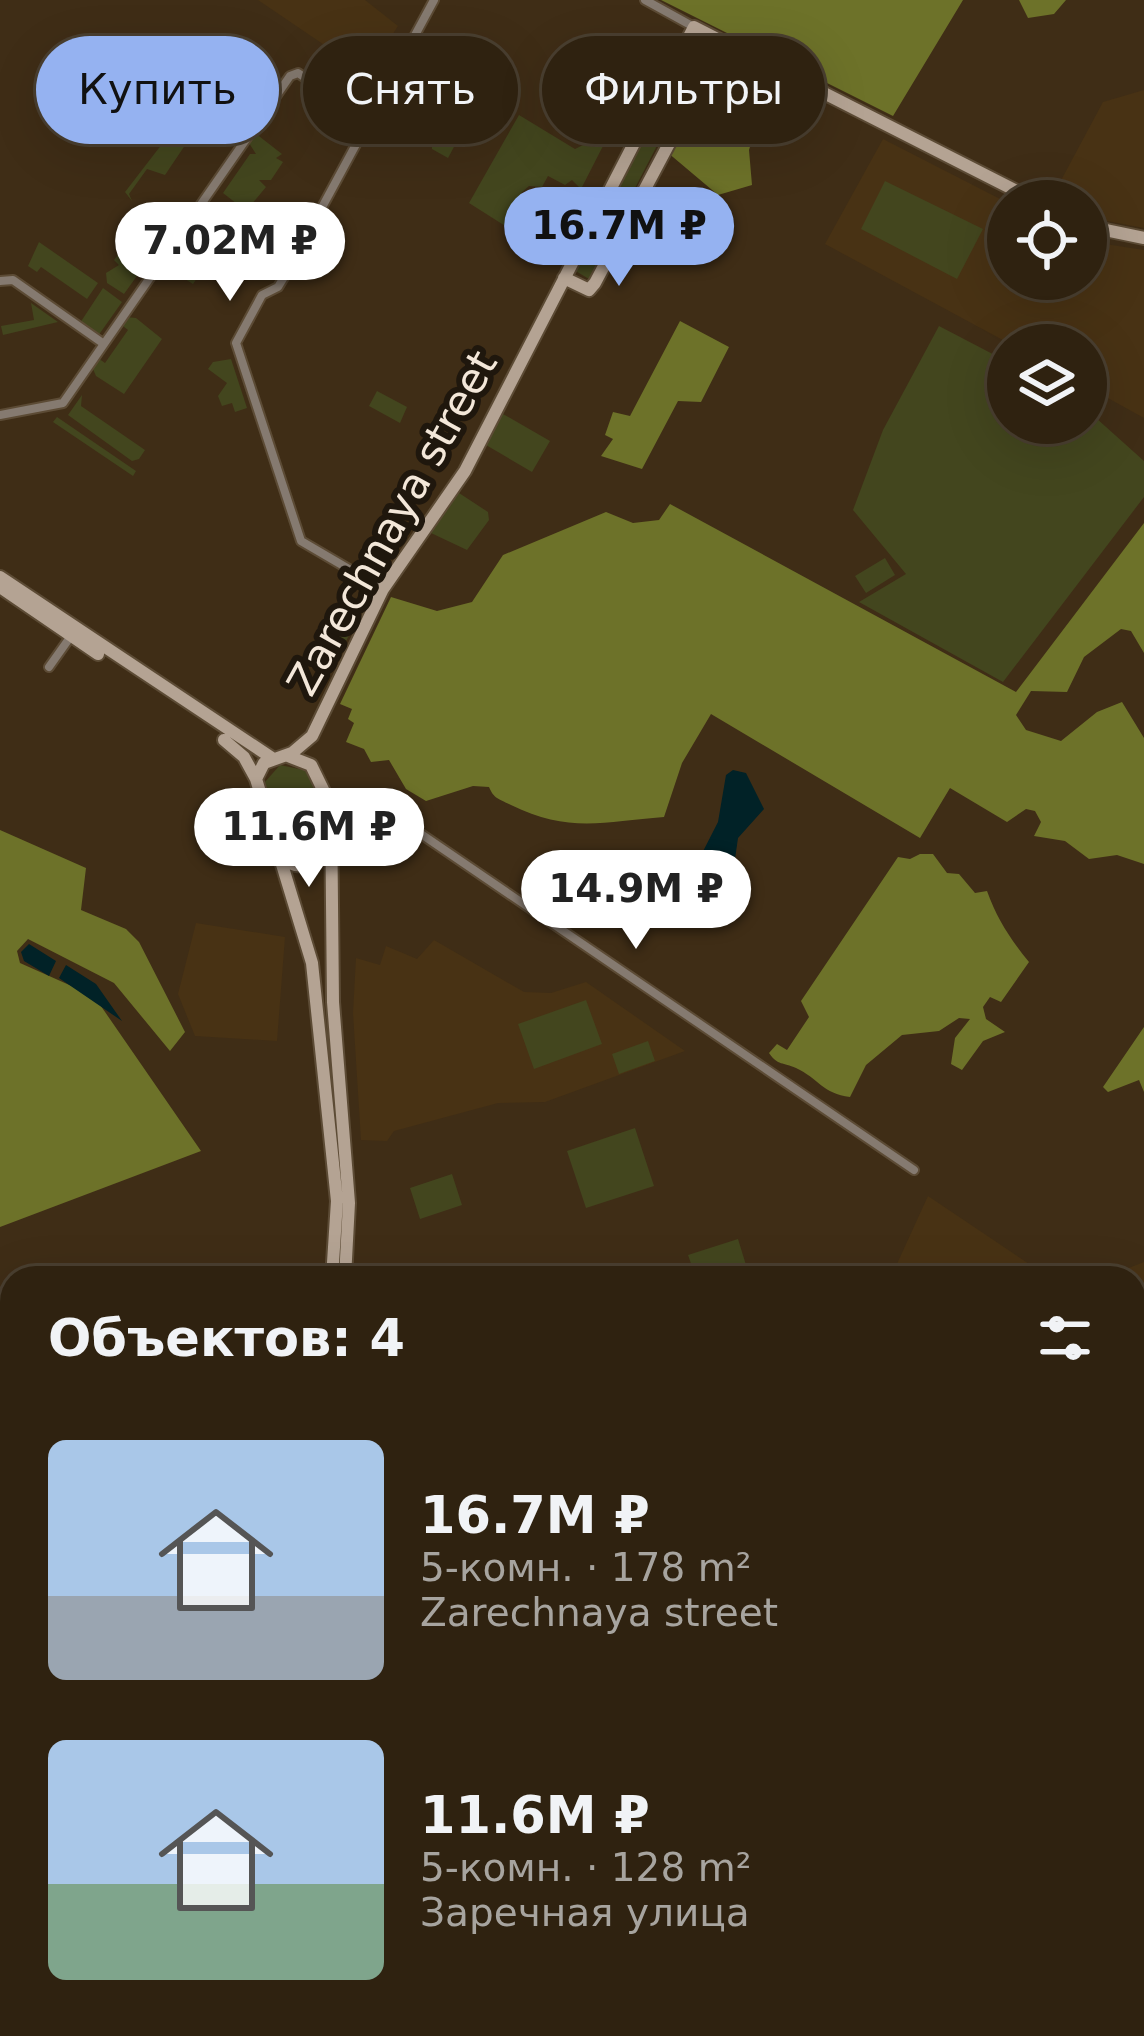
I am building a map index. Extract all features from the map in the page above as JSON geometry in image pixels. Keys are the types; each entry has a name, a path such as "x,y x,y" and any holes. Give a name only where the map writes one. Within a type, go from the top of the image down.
{"street":[{"path":"414,36 434,0"},
{"path":"645,0 711,36"},
{"name":"Zarechnaya street","path":"311,765 312,736 383,589 465,471 694,27"},
{"path":"0,415 60,405 290,76 303,77"},
{"path":"825,94 995,180"},
{"path":"354,144 286,274 278,287 262,295 236,344 301,541 383,589"},
{"path":"564,278 589,290 668,144"},
{"path":"607,194 634,207"},
{"path":"1107,230 1144,238"},
{"path":"0,281 13,280 104,344"},
{"path":"0,577 279,757 311,765 331,806 333,1002 349,1203 345,1266"},
{"path":"0,587 227,742 244,757 256,779 312,963 337,1202 333,1266"},
{"path":"49,667 71,636"},
{"name":"Zarechnaya street","path":"279,757 312,736"},
{"path":"256,779 279,757"},
{"path":"331,806 368,808 402,821 914,1170"},
{"path":"275,853 288,864 306,866 324,858 332,844"}],"shaded area":[{"path":"258,0 365,0 398,26 392,36 311,36"},
{"path":"1144,90 1144,228 1107,221 1107,180 1061,180 1103,102"},
{"path":"883,139 987,192 987,300 1107,300 1107,244 1144,250 1144,418 1107,398 1107,324 987,324 987,331 825,244"},
{"path":"196,923 285,937 277,1041 195,1036 178,994"},
{"path":"434,940 524,992 551,993 586,982 685,1051 545,1102 498,1103 394,1131 387,1141 361,1140 353,1013 356,958 380,965 386,946 417,959"},
{"path":"928,1196 1032,1266 896,1266"}],"green space":[{"path":"661,0 963,0 893,116 825,82 825,36 733,36"},
{"path":"1019,0 1066,0 1054,14 1028,18"},
{"path":"518,117 542,129 542,144 567,144 575,149 585,144 603,146 581,189 572,180 565,185 548,176 542,187 529,186 521,193 520,206 530,215 524,228 540,242 551,242 546,252 469,203 503,144 518,144"},
{"path":"162,144 186,144 165,175 147,169 129,194 132,201 125,192"},
{"path":"250,144 269,144 282,154 276,158 283,162 271,180 259,180 266,187 246,211 223,193 250,154 256,154"},
{"path":"432,144 456,144 448,158 432,149"},
{"path":"639,144 658,144 634,190 623,193 618,185"},
{"path":"671,144 751,144 752,185 718,195 667,152"},
{"path":"885,181 983,229 957,279 861,229"},
{"path":"609,198 625,206 589,279 574,270"},
{"path":"137,229 162,241 124,294 107,283 106,273 119,265 114,260"},
{"path":"39,242 98,283 87,299 41,267 37,272 28,266"},
{"path":"197,244 213,255 193,284 177,274"},
{"path":"103,288 122,302 98,336 80,323"},
{"path":"31,303 58,322 3,335 1,326 34,320"},
{"path":"136,318 162,339 124,394 96,376 90,362 95,356 105,363 128,330 118,322"},
{"path":"680,321 729,347 701,402 678,401 642,469 601,456 613,439 605,435 613,412 630,416"},
{"path":"939,326 987,351 987,444 1107,444 1107,428 1144,461 1144,497 1003,682 859,602 906,574 853,510 883,430"},
{"path":"231,359 247,408 235,412 232,403 222,406 218,396 227,383 208,369 213,362"},
{"path":"377,391 407,407 400,423 369,406"},
{"path":"82,395 81,406 145,450 139,459 132,461 68,415"},
{"path":"503,414 550,441 532,472 486,445"},
{"path":"57,417 136,471 133,476 53,422"},
{"path":"459,493 488,512 489,520 467,550 431,533"},
{"path":"670,504 1016,692 1144,523 1144,653 1131,631 1121,629 1084,657 1067,692 1031,691 1016,715 1026,730 1061,741 1097,712 1122,702 1144,738 1144,864 1117,855 1089,859 1065,841 1034,836 1041,822 1035,811 1026,809 1007,822 950,788 920,838 711,714 682,763 664,817 604,823 531,814 497,798 489,787 473,786 426,801 406,789 389,760 371,762 364,749 346,742 354,723 348,719 352,709 340,704 391,597 437,611 472,602 503,555 606,512 633,523 659,520"},
{"path":"885,558 895,575 866,593 855,576"},
{"path":"366,586 371,592 340,653 332,646"},
{"path":"280,765 304,770 321,804 319,843 303,859 285,847 265,782"},
{"path":"0,830 86,868 81,910 126,929 139,942 185,1032 170,1051 114,983 28,939 17,951 20,963 94,996 201,1151 0,1227"},
{"path":"933,854 947,873 959,874 975,893 987,891 1005,929 1029,962 1001,1002 990,997 983,1007 986,1019 1005,1032 983,1041 962,1070 951,1064 955,1038 970,1019 959,1018 939,1031 902,1035 866,1065 850,1097 841,1095 769,1053 777,1044 787,1050 809,1017 801,1001 898,857 910,859"},
{"path":"586,1000 602,1044 534,1069 518,1024"},
{"path":"1144,1027 1144,1092 1139,1080 1108,1092 1103,1087"},
{"path":"648,1041 655,1061 619,1074 612,1054"},
{"path":"635,1128 654,1186 586,1208 567,1151"},
{"path":"452,1174 462,1205 420,1219 410,1188"},
{"path":"738,1239 746,1266 692,1266 688,1255"}],"water":[{"path":"733,770 746,773 764,809 738,838 734,866 703,882 694,869 718,822 726,775"},
{"path":"29,944 56,961 49,976 24,961 21,952"},
{"path":"66,965 96,984 122,1021 59,978"}]}
